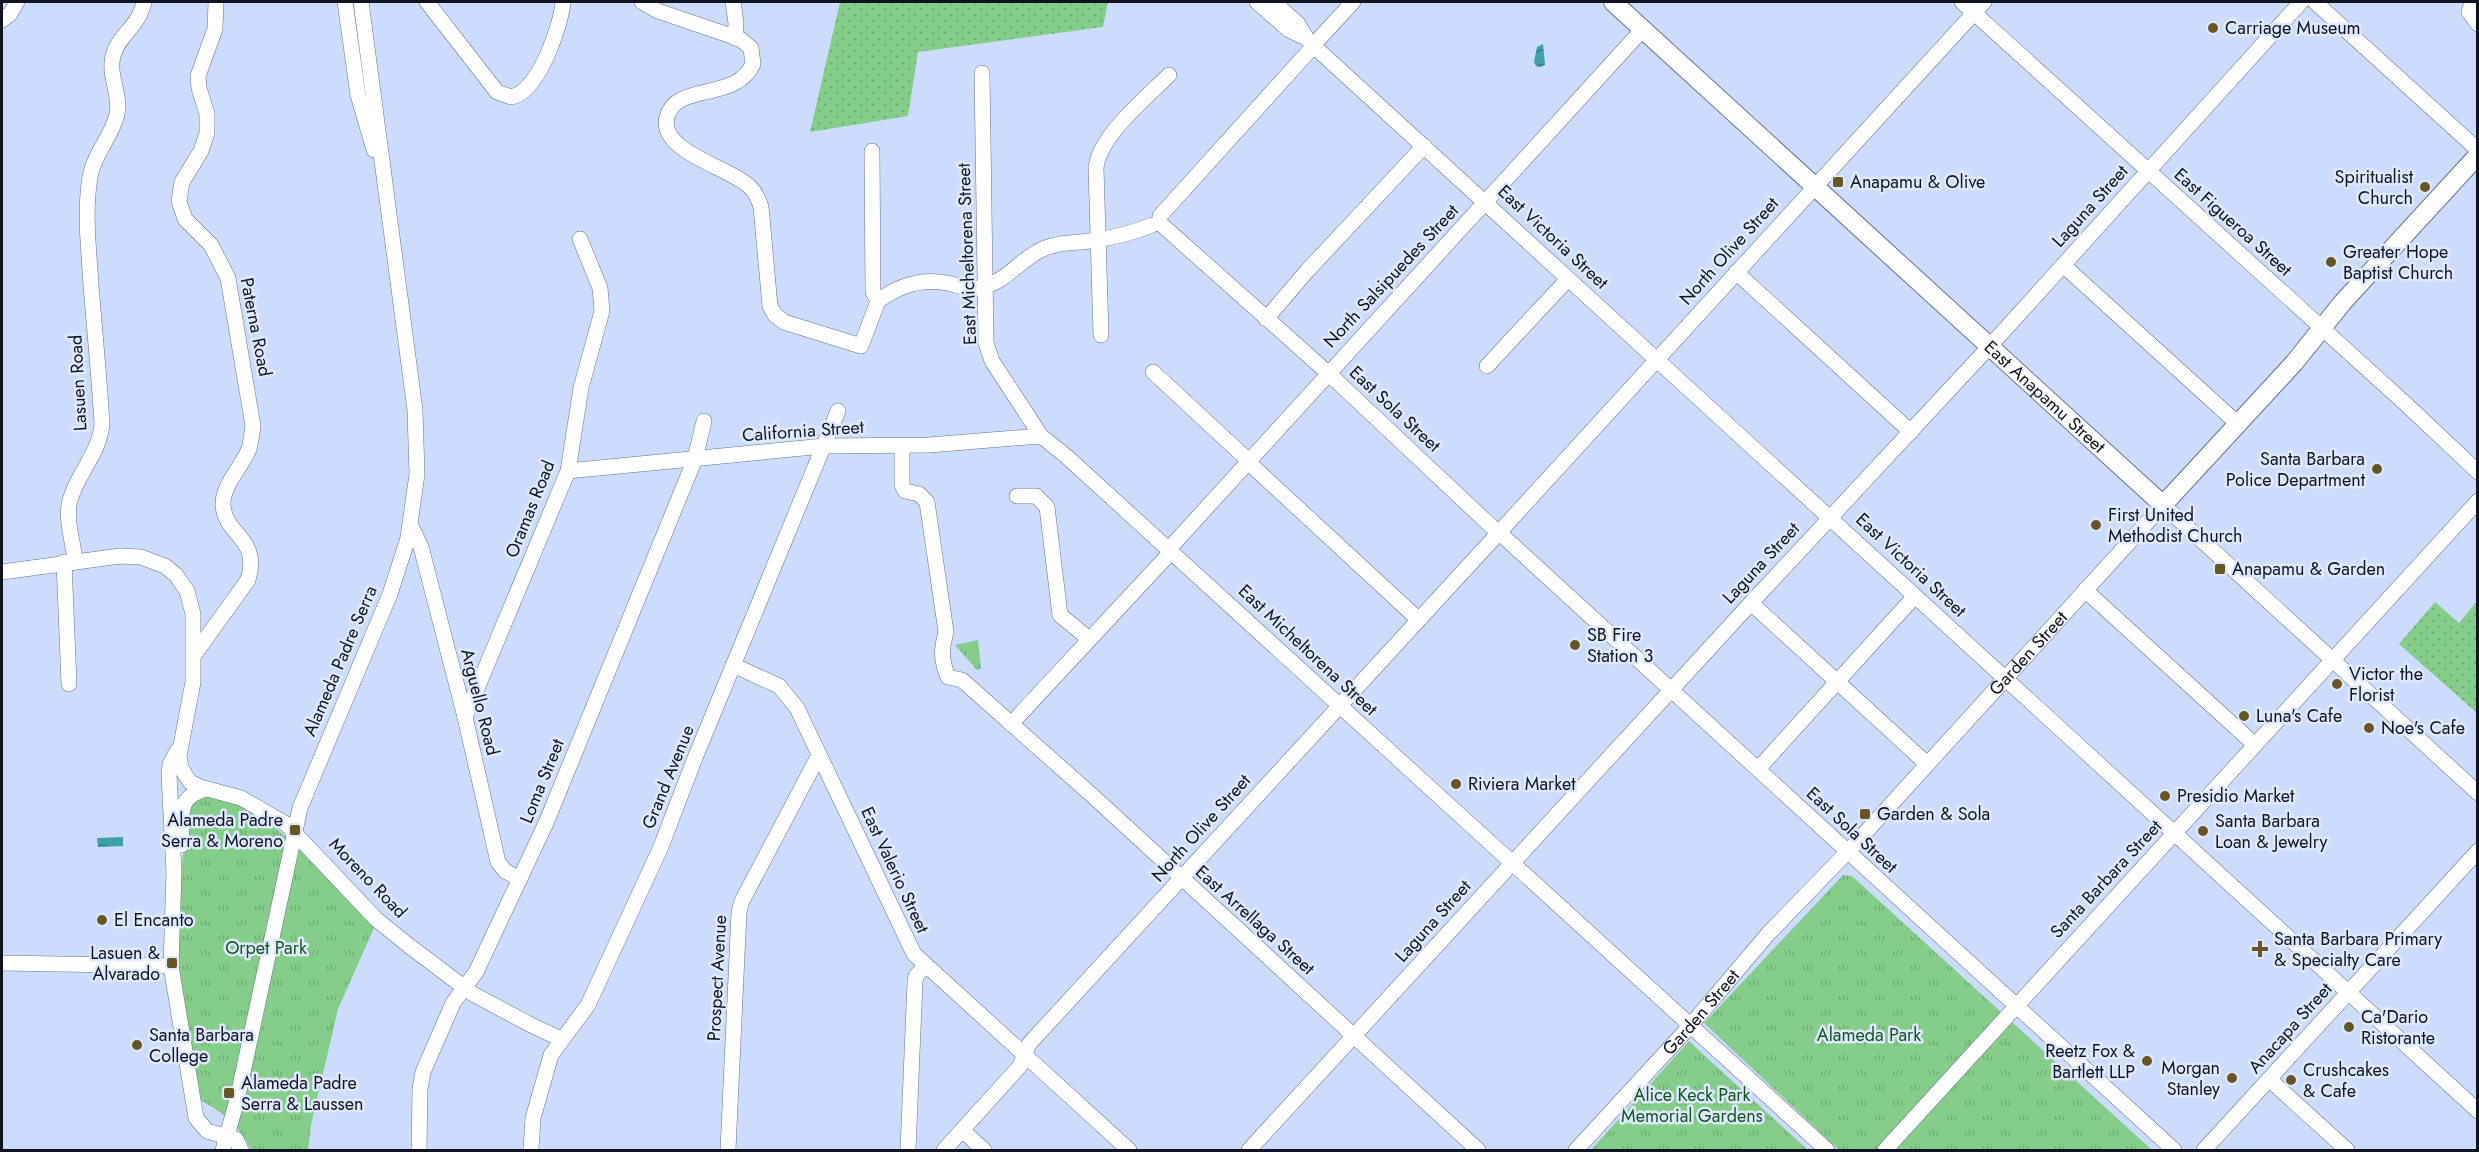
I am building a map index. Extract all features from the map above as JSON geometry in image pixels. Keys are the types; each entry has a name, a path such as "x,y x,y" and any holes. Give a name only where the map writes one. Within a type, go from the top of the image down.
{"main road":[{"name":"East Anapamu Street","path":"1613,2 2163,505"},
{"name":"Garden Street","path":"2163,505 2238,424 2478,152"}],"street":[{"path":"2,21 10,14 17,2"},
{"name":"Lasuen Road","path":"69,684 69,502 99,442 102,423 87,233 87,198 95,158 117,114 117,92 111,67 113,56 118,44 135,25 144,2"},
{"name":"Paterna Road","path":"194,655 248,580 251,567 248,548 231,526 224,512 224,496 248,450 253,426 228,278 211,244 185,219 179,201 182,182 201,151 207,133 207,114 198,76 215,29 216,2"},
{"name":"Alameda Padre Serra","path":"345,2 358,95 384,179"},
{"name":"Alameda Padre Serra","path":"225,1143 237,1100 300,808 394,584 411,526 417,474 416,423 361,2"},
{"path":"427,2 497,92 511,97 525,91 551,49 560,25 563,2"},
{"path":"642,2 658,11 735,38 748,44 751,48 753,58 743,78 729,87 677,102 668,114 666,124 669,135 681,147 744,182 756,196 761,207 769,300 776,315 784,322 861,346 878,301 894,290 917,283 942,282 972,288 985,286 1012,273 1035,252 1046,247 1062,243 1098,240 1158,222 1311,44 1353,2"},
{"path":"733,2 736,23 735,38"},
{"name":"East Victoria Street","path":"1257,2 1289,30 1311,44 1486,202 2478,1111"},
{"name":"East Victoria Street","path":"1274,2 1298,24 1311,44"},
{"name":"East Figueroa Street","path":"1962,2 1979,7 2147,171 2478,472"},
{"name":"Laguna Street","path":"1249,1150 1990,346 2301,2"},
{"path":"2315,2 2478,152"},
{"path":"2472,2 2469,12 2478,24"},
{"name":"North Olive Street","path":"944,1150 1020,1066 1029,1044 1979,7"},
{"name":"North Salsipuedes Street","path":"1011,724 1328,373 1644,29"},
{"name":"East Micheltorena Street","path":"982,73 986,343 992,361 1041,436 1066,456 1827,1150"},
{"path":"1101,335 1096,168 1101,150 1120,126 1169,75"},
{"path":"1266,319 1307,271 1424,146"},
{"path":"872,151 873,292 878,301"},
{"name":"East Sola Street","path":"1158,222 1328,373 1499,533 2174,1150"},
{"name":"Oramas Road","path":"465,717 568,471 581,388 602,311 600,288 580,239"},
{"path":"2063,265 2238,424"},
{"path":"1736,272 1911,432"},
{"path":"1487,366 1568,279"},
{"path":"1153,372 1419,620"},
{"name":"Grand Avenue","path":"531,1150 533,1118 551,1055 588,1005 660,849 838,411"},
{"name":"Loma Street","path":"419,1150 422,1077 453,1003 476,972 546,823 695,459 704,421"},
{"name":"California Street","path":"568,471 824,446 902,446 1041,436"},
{"name":"East Arrellaga Street","path":"902,446 902,485 905,491 919,494 927,502 946,632 940,651 941,661 948,677 963,680 1095,798 1180,879 1478,1150"},
{"path":"1017,496 1036,496 1047,507 1060,615 1089,639"},
{"name":"Santa Barbara Street","path":"1885,1150 2478,501"},
{"name":"Garden Street","path":"1576,1150 1690,1026 1768,934 1848,852 2163,505"},
{"name":"East Anapamu Street","path":"2163,505 2478,793"},
{"name":"Arguello Road","path":"411,526 421,547 465,717 498,862 505,871 520,879"},
{"path":"2,572 70,561 134,556 154,560 165,566 183,584 192,605 194,655 192,694 179,759 183,773 190,782 206,789"},
{"path":"2085,590 2254,744"},
{"path":"1758,769 1915,596"},
{"path":"1751,603 1927,764"},
{"name":"East Valerio Street","path":"733,665 779,686 797,708 909,946 925,966 1129,1150"},
{"path":"181,746 170,764 169,775 174,872 171,966 196,1118 207,1131 225,1143 236,1139 241,1150"},
{"name":"Prospect Avenue","path":"728,1150 739,912 742,901 819,754"},
{"path":"174,872 181,844 183,805 192,794 206,789"},
{"name":"Moreno Road","path":"206,789 241,798 286,824 376,919 464,988 561,1039"},
{"name":"Anacapa Street","path":"2204,1150 2478,851"},
{"path":"2,963 171,966"},
{"path":"908,1150 915,982 916,976 925,966"},
{"path":"2270,1080 2347,1150"},
{"path":"963,1131 984,1150"}],"green space":[{"path":"840,2 1108,2 1103,27 918,52 908,116 810,132"},
{"path":"2477,601 2477,713 2399,644 2435,602 2459,623"},
{"path":"978,640 981,668 977,670 955,645"},
{"name":"Orpet Park","path":"201,796 219,796 239,803 281,832 374,928 338,1009 311,1125 308,1150 251,1150 247,1141 229,1120 198,1099 176,974 177,900 190,803"},
{"name":"Alameda Park","path":"1843,875 1852,876 2152,1150 1839,1150 1704,1023"},
{"name":"Alice Keck Park Memorial Gardens","path":"1689,1041 1706,1057 1808,1150 1591,1150"}],"water":[{"path":"1543,44 1545,65 1540,67 1534,62 1537,47"},
{"path":"123,837 123,846 98,847 97,838"}],"place":[{"name":"Carriage Museum","path":"2213,28"},
{"name":"Anapamu & Olive","path":"1838,182"},
{"name":"Spiritualist Church","path":"2425,187"},
{"name":"Greater Hope Baptist Church","path":"2331,262"},
{"name":"Santa Barbara Police Department","path":"2377,469"},
{"name":"First United Methodist Church","path":"2096,525"},
{"name":"Anapamu & Garden","path":"2220,569"},
{"name":"SB Fire Station 3","path":"1575,645"},
{"name":"Victor the Florist","path":"2337,684"},
{"name":"Luna's Cafe","path":"2244,716"},
{"name":"Noe's Cafe","path":"2369,728"},
{"name":"Riviera Market","path":"1456,784"},
{"name":"Presidio Market","path":"2165,796"},
{"name":"Garden & Sola","path":"1865,814"},
{"name":"Alameda Padre Serra & Moreno","path":"295,830"},
{"name":"Santa Barbara Loan & Jewelry","path":"2203,831"},
{"name":"El Encanto","path":"102,920"},
{"name":"Santa Barbara Primary & Specialty Care","path":"2260,949"},
{"name":"Lasuen & Alvarado","path":"172,963"},
{"name":"Ca'Dario Ristorante","path":"2349,1027"},
{"name":"Santa Barbara College","path":"137,1045"},
{"name":"Reetz Fox & Bartlett LLP","path":"2147,1061"},
{"name":"Morgan Stanley","path":"2232,1078"},
{"name":"Crushcakes & Cafe","path":"2291,1080"},
{"name":"Alameda Padre Serra & Laussen","path":"229,1093"}]}
